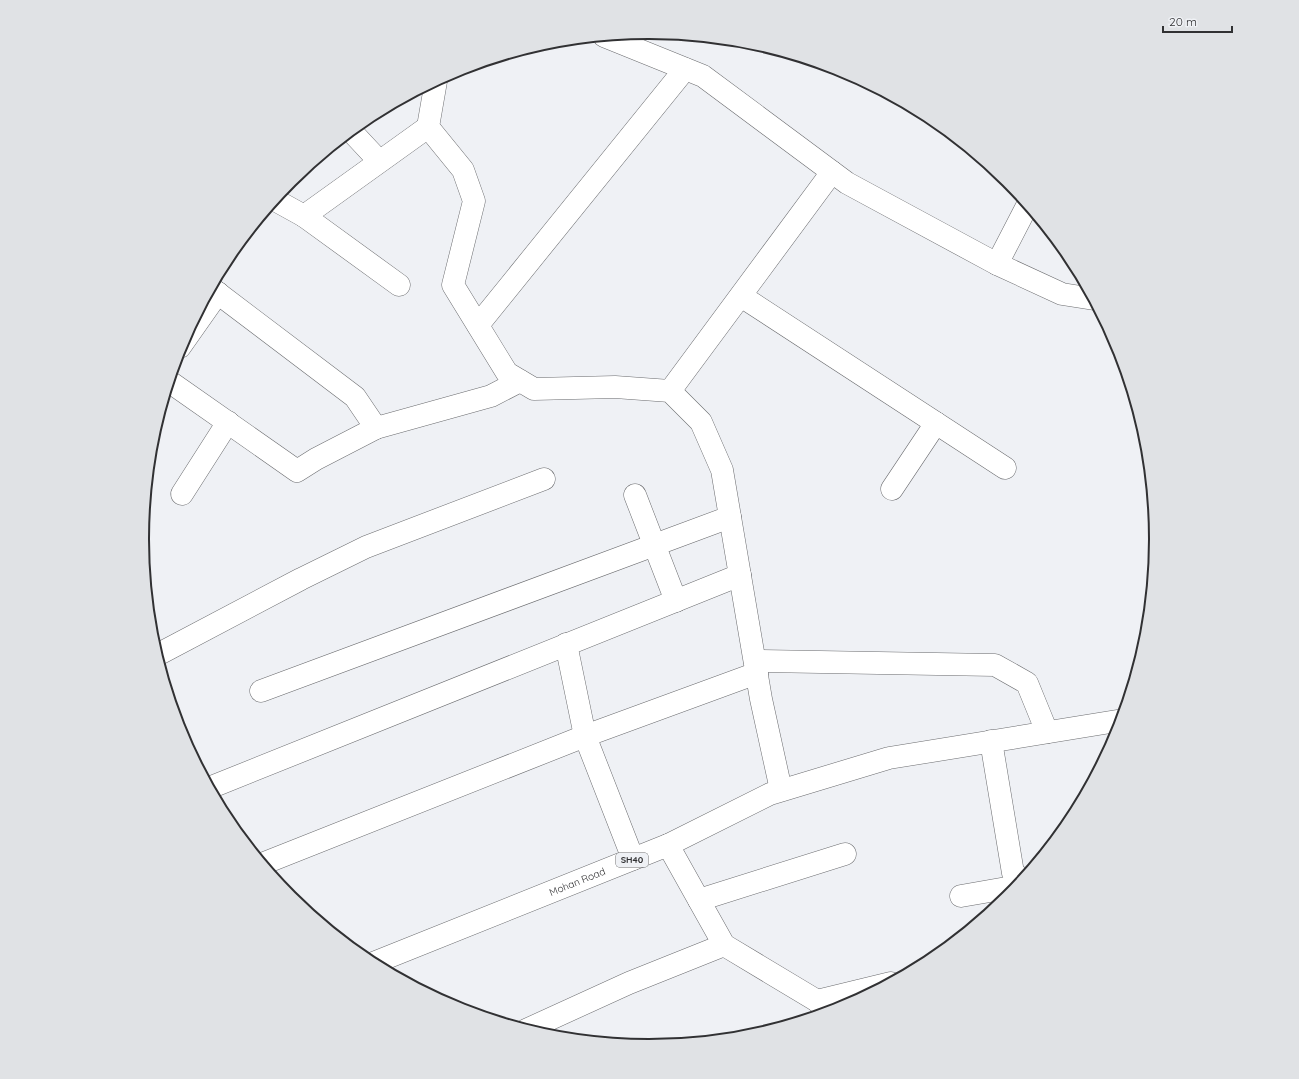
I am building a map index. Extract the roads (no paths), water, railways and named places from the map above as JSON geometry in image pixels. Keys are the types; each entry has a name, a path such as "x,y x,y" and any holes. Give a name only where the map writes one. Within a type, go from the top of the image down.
{"street":[{"path":"615,40 703,76 847,183 998,264 1062,294 1088,298"},
{"path":"478,325 686,69"},
{"path":"304,216 428,127 435,88"},
{"path":"428,127 463,170 474,201 453,285 507,373 534,389 615,387 670,391 700,422 722,470 756,667 781,790"},
{"path":"355,135 379,161"},
{"path":"670,391 832,172"},
{"path":"280,202 304,216 399,285"},
{"path":"998,264 1026,209"},
{"path":"215,291 355,397 376,428"},
{"path":"741,296 1005,468"},
{"path":"174,385 297,471 316,459 376,428 491,396 520,381"},
{"path":"182,494 228,422"},
{"path":"892,489 936,423"},
{"path":"162,652 301,579 366,547 544,480"},
{"path":"635,495 676,600"},
{"path":"261,691 730,516"},
{"path":"214,786 740,575"},
{"path":"566,644 585,736 633,859"},
{"path":"267,862 756,667 995,665 1027,683 1047,732"},
{"name":"Mohan Road","path":"379,961 668,845 770,794 781,790 889,758 1116,721"},
{"path":"991,741 1013,873 1019,877"},
{"path":"668,845 724,945 826,1006 853,997"},
{"path":"699,900 845,854"},
{"path":"961,896 1008,888"},
{"path":"534,1026 629,983 724,945"}]}
